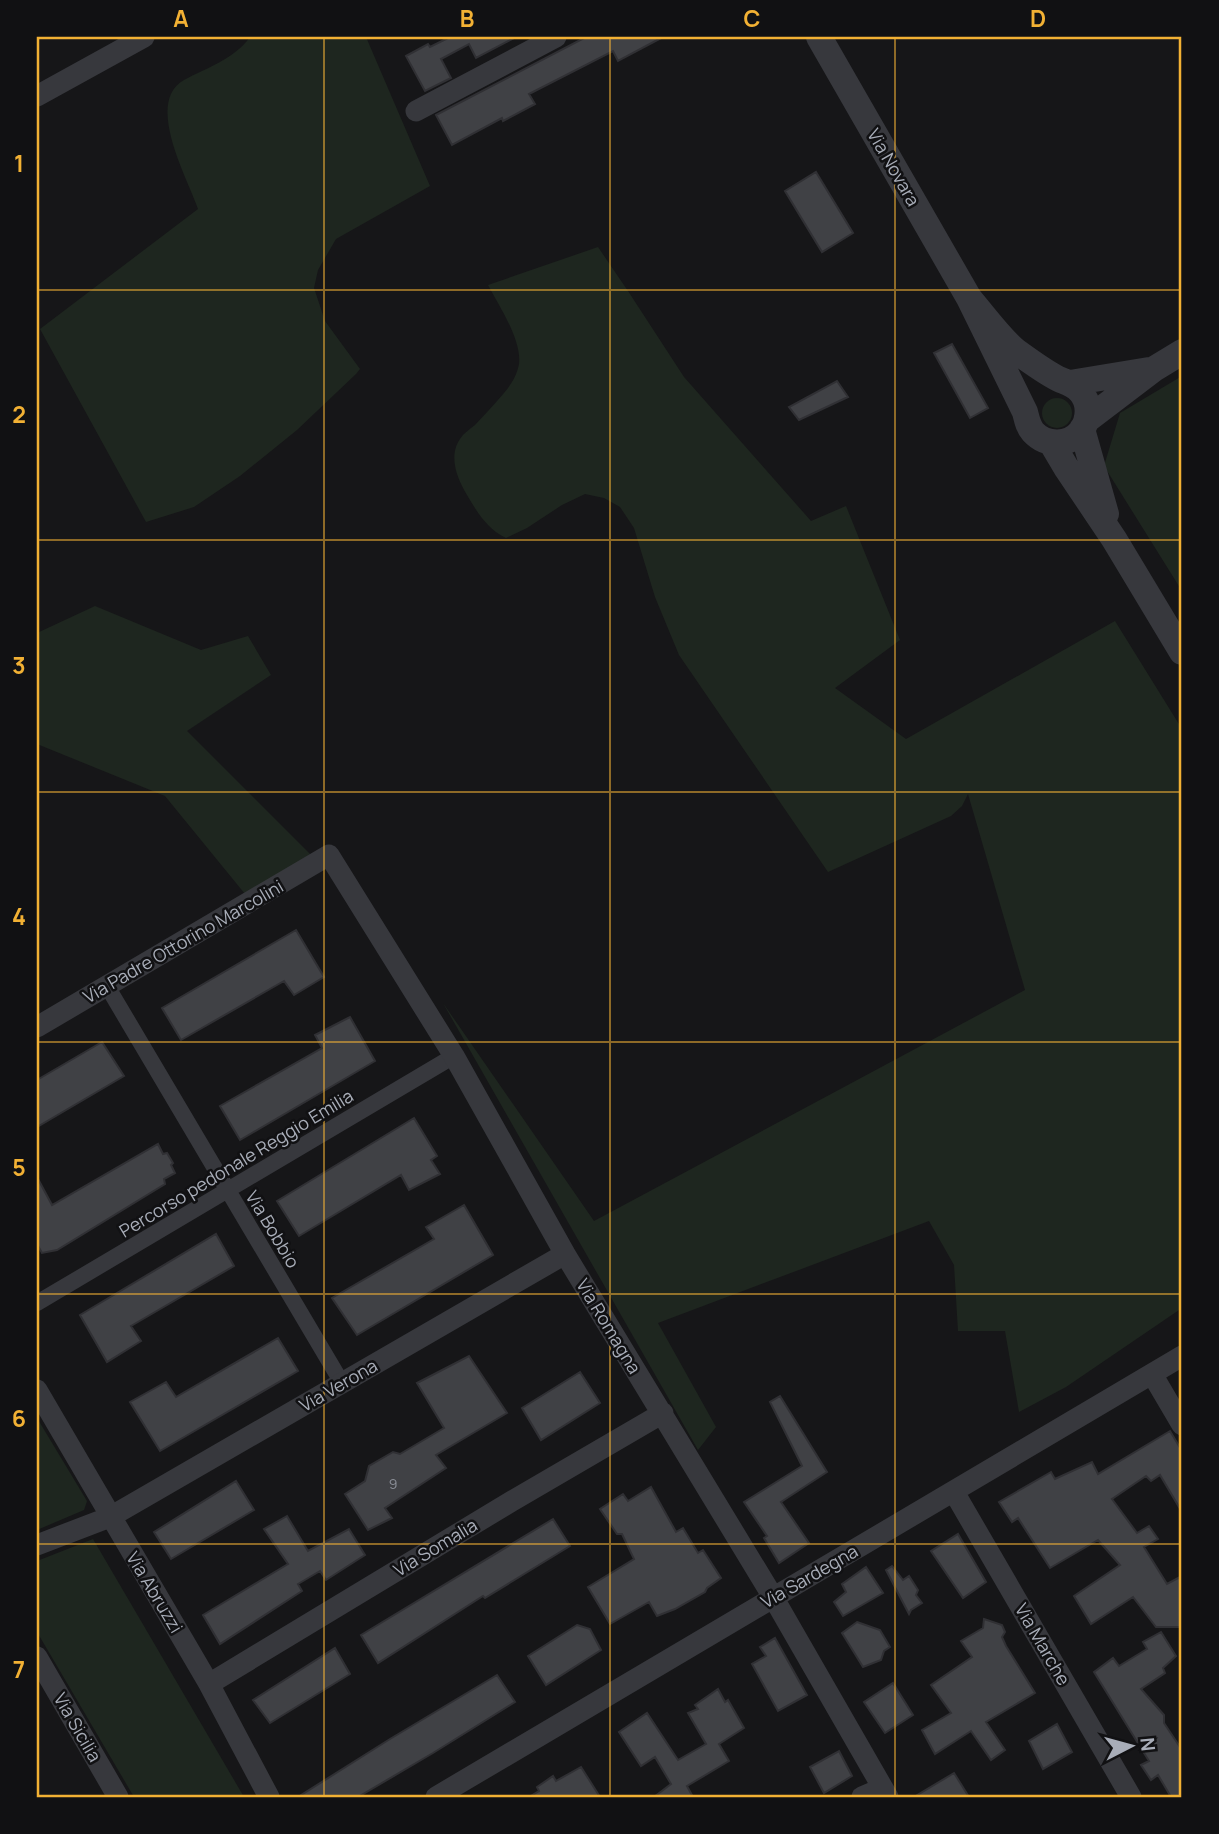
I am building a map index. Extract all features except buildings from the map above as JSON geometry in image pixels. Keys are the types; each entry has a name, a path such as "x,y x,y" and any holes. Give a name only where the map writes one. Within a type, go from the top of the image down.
{"street":[{"path":"37,96 144,37"},
{"path":"416,111 555,37"},
{"name":"Via Novara","path":"819,37 969,298 1025,412 1027,423 1041,439 1051,442 1114,539 1182,652"},
{"name":"Via Novara","path":"969,298 1014,349 1079,390 1085,399 1088,409 1084,424 1114,539"},
{"path":"1051,442 1069,440 1084,424 1154,369 1182,352"},
{"path":"1025,412 1032,392 1049,381 1065,382 1154,369"},
{"name":"Via Padre Ottorino Marcolini","path":"37,1027 329,855"},
{"name":"Via Romagna","path":"329,855 454,1056 565,1254 768,1588 885,1793"},
{"name":"Via Bobbio","path":"107,986 342,1383"},
{"name":"Percorso pedonale Reggio Emilia","path":"37,1303 454,1056"},
{"name":"Via Verona","path":"37,1545 110,1517 565,1254"},
{"name":"Via Sardegna","path":"436,1797 768,1588 954,1492 1182,1356"},
{"path":"1152,1374 1182,1425"},
{"name":"Via Abruzzi","path":"37,1390 209,1684 269,1797"},
{"name":"Via Somalia","path":"209,1684 663,1413"},
{"name":"Via Marche","path":"954,1492 1131,1797"},
{"name":"Via Sicilia","path":"37,1657 118,1797"},
{"path":"862,1797 885,1793"}],"shaded area":[{"path":"250,37 366,37 430,186 336,239 318,270 314,288 325,321 360,369 356,374 297,430 240,476 194,507 146,522 40,329 198,209 172,142 168,105 173,91 184,80 236,52"},
{"path":"598,247 684,377 811,521 846,506 900,640 835,688 906,739 1115,621 1182,729 1182,1308 1066,1387 1019,1412 1005,1331 958,1331 954,1265 929,1221 658,1323 716,1427 698,1450 443,1003 594,1221 1025,990 968,794 962,806 951,816 828,872 679,655 655,597 634,528 620,507 604,498 585,494 506,538 488,525 467,495 459,481 455,449 463,435 507,390 519,364 517,344 488,285"},
{"path":"1182,376 1182,591 1104,466 1120,413"},
{"path":"1057,398 1068,402 1072,413 1068,424 1057,428 1046,424 1042,413 1046,402"},
{"path":"95,606 201,650 248,636 271,675 187,731 311,855 245,894 165,796 37,744 37,633"},
{"path":"37,1418 87,1501 84,1510 37,1530"},
{"path":"93,1539 244,1797 134,1797 37,1632 37,1561"}]}
